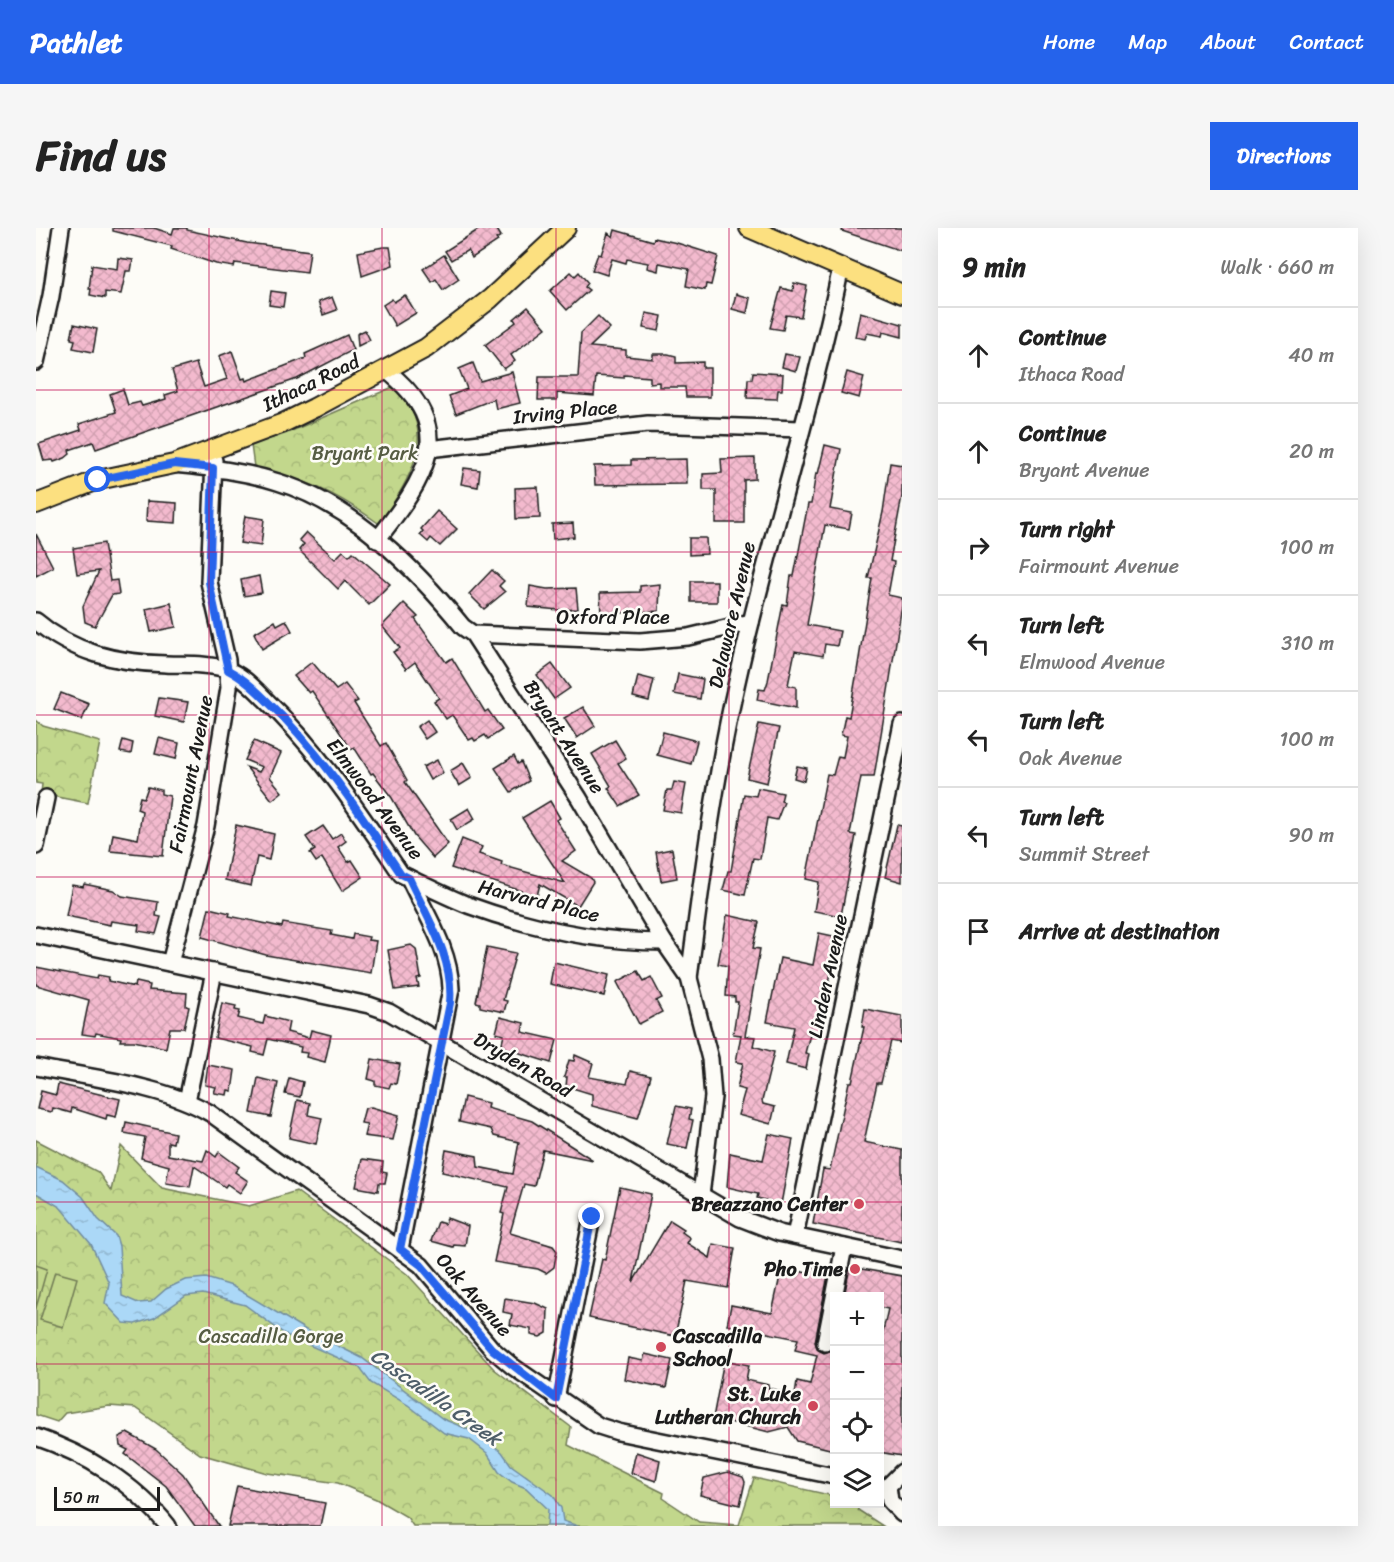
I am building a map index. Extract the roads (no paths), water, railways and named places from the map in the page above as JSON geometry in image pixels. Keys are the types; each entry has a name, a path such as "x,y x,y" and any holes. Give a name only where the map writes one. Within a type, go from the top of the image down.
{"main road":[{"name":"Ithaca Road","path":"36,504 98,480 174,464 281,424 386,370 426,348 459,324 517,275 566,228"},
{"path":"749,228 902,294"}],"street":[{"path":"36,362 51,296 61,228"},
{"name":"Delaware Avenue","path":"689,978 717,780 751,622 824,347 841,267"},
{"path":"377,540 416,489 422,476 428,449 427,425 421,408 412,392 386,370"},
{"name":"Irving Place","path":"428,449 648,424 801,429"},
{"name":"Fairmount Avenue","path":"170,963 206,826 229,688 228,670 209,582 215,448"},
{"name":"Bryant Avenue","path":"174,464 213,468 280,482 315,498 377,540 415,574 463,627 473,634 579,798 664,942 689,978 710,1059 713,1096 701,1195"},
{"name":"Elmwood Avenue","path":"36,621 62,639 105,657 152,664 207,666 228,670 247,682 294,727 339,783 401,874 409,878 441,944 449,968 450,1003 400,1249"},
{"name":"Oxford Place","path":"473,634 640,641 688,637 751,622"},
{"name":"Linden Avenue","path":"795,1236 902,724"},
{"path":"36,846 46,798"},
{"name":"Harvard Place","path":"409,878 466,904 561,932 596,938 664,942"},
{"name":"Dryden Road","path":"36,935 369,1005 398,1016 442,1041 756,1226 902,1258"},
{"path":"187,1101 214,972"},
{"name":"Oak Avenue","path":"36,1066 187,1101 210,1113 421,1265 492,1349 556,1399 599,1426 618,1432 830,1475"},
{"path":"556,1399 592,1217"},
{"path":"825,1343 844,1247"},
{"path":"36,1437 76,1454 115,1477 154,1508 168,1526"},
{"path":"902,1472 884,1486 890,1501 902,1514"}],"water":[{"path":"36,1167 63,1180 83,1197 98,1219 116,1236 119,1246 122,1296 138,1303 151,1302 166,1289 185,1280 206,1278 232,1286 306,1330 362,1358 443,1419 475,1432 502,1452 511,1465 553,1495 561,1508 563,1521 578,1526 547,1526 548,1509 526,1488 512,1482 499,1472 487,1453 469,1439 444,1433 408,1405 371,1383 359,1367 286,1335 245,1305 203,1294 186,1296 154,1318 135,1324 124,1323 105,1303 109,1283 91,1244 60,1207 36,1193"}],"place":[{"name":"Breazzano Center","path":"859,1204"},
{"name":"Pho Time","path":"855,1269"},
{"name":"Cascadilla School","path":"661,1347"},
{"name":"St. Luke Lutheran Church","path":"813,1406"}],"park label":[{"name":"Bryant Park","path":"365,453"},
{"name":"Cascadilla Gorge","path":"271,1336"}],"water label":[{"name":"Cascadilla Creek","path":"436,1397"}]}
